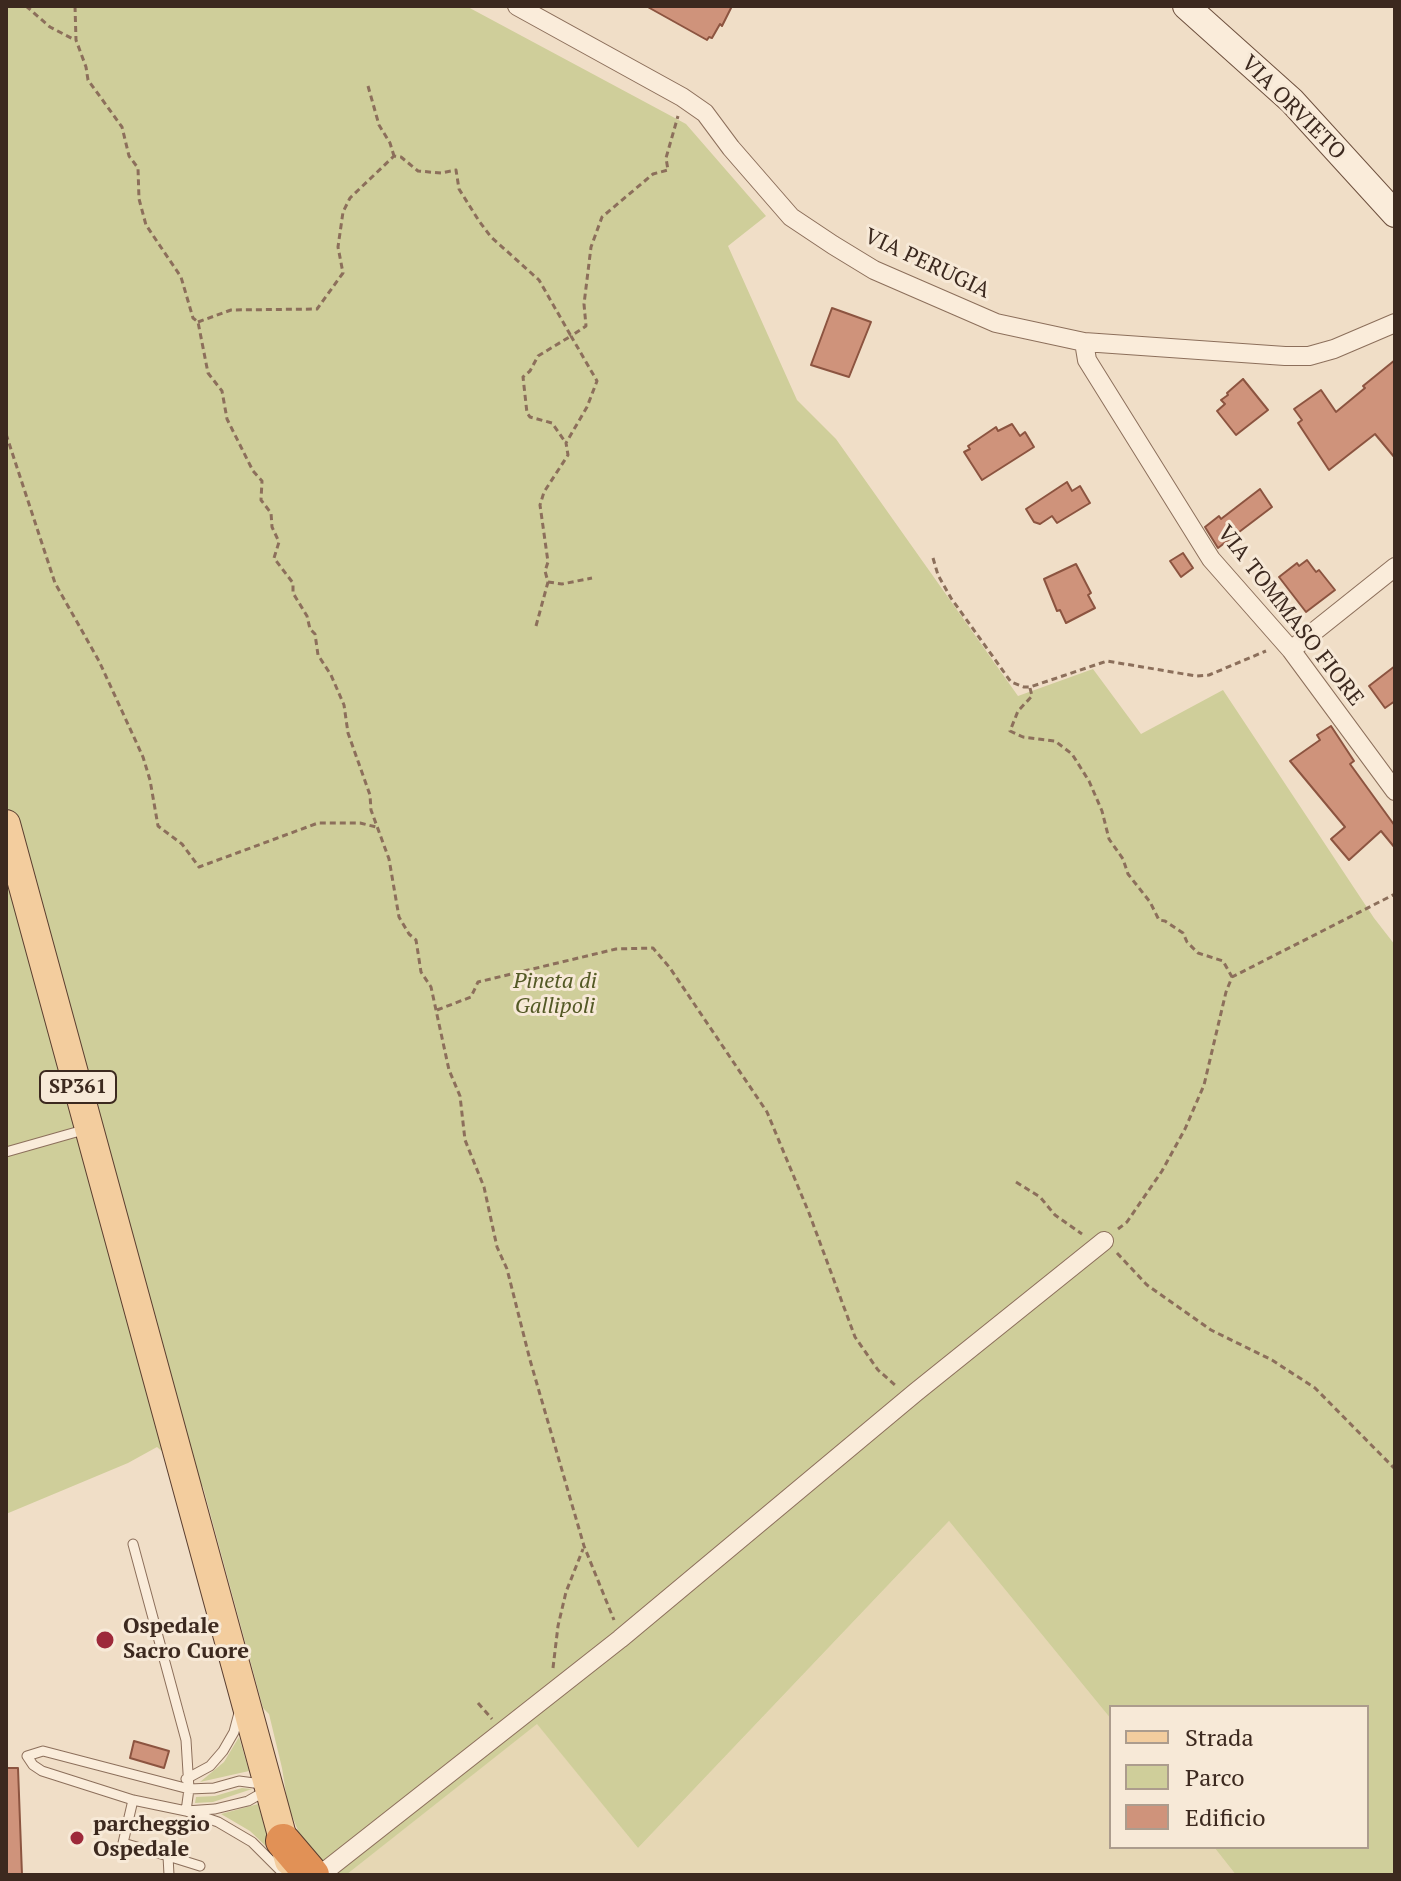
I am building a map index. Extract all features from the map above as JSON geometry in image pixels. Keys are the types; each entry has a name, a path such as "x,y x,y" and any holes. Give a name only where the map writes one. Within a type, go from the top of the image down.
{"highway":[{"path":"283,1841 312,1875"}],"main road":[{"name":"SP361","path":"6,824 292,1875"}],"street":[{"name":"VIA PERUGIA","path":"517,6 682,97 705,113 791,217 833,245 874,270 996,323 1084,342 1257,356 1309,356 1365,338 1395,323"},
{"name":"VIA ORVIETO","path":"1186,6 1292,101 1395,214"},
{"name":"VIA TOMMASO FIORE","path":"1084,342 1087,360 1211,559 1287,646 1395,791"},
{"path":"1287,646 1395,567"},
{"path":"320,1875 620,1639 916,1392 1101,1244"}],"lane":[{"path":"6,1152 89,1128"},
{"path":"133,1544 183,1727 189,1784 186,1811"},
{"path":"189,1784 223,1751 234,1732 244,1694"},
{"path":"269,1785 239,1781 214,1788 158,1782 43,1751 27,1756 42,1771 133,1800 186,1811 218,1822 242,1835 285,1875"},
{"path":"186,1811 215,1809 248,1801 269,1785"},
{"path":"133,1800 123,1843 200,1866"},
{"path":"168,1856 169,1875"}],"path":[{"path":"26,6 50,27 76,40"},
{"path":"75,6 76,40 88,80 122,127 129,156 138,168 141,212 149,234 181,277 193,318 198,322 208,373 222,391 227,419 253,471 262,481 261,500 271,513 272,527 279,542 274,558 293,583 293,593 315,634 318,655 344,705 348,733 389,859 399,917 416,940 421,972 431,987 449,1070 460,1096 465,1140 484,1187 497,1247 507,1269 584,1546 605,1593 620,1639"},
{"path":"368,86 379,125 394,156"},
{"path":"536,626 548,582 540,505 544,492 568,455 566,443 552,423 530,417 527,413 523,377 538,356 586,326 584,304 591,247 602,217 653,174 668,170 666,158 676,131 682,97"},
{"path":"198,322 231,310 317,309 343,273 338,247 343,212 350,198 394,156"},
{"path":"394,156 401,157 418,171 426,173 456,170 459,189 491,237 539,280 597,381 587,407 566,443"},
{"path":"6,434 55,583 99,661 143,757 158,826 182,844 199,867 318,823 360,823 378,828"},
{"path":"933,558 938,575 951,598 1011,682 1030,687 1107,661 1196,676 1209,675 1287,646"},
{"path":"548,582 562,584 592,578"},
{"path":"1030,687 1032,696 1018,711 1010,731 1023,737 1055,741 1072,754 1089,781 1102,811 1109,839 1159,920 1183,933 1198,953 1223,961 1232,977"},
{"path":"1101,1244 1127,1222 1162,1171 1185,1129 1204,1085 1232,977 1395,894"},
{"path":"437,1010 471,997 478,982 616,949 653,948 670,968 767,1112 855,1337 878,1370 893,1385 916,1392"},
{"path":"1016,1182 1040,1197 1055,1215 1101,1244 1147,1285 1211,1330 1272,1360 1315,1388 1395,1469"},
{"path":"552,1692 558,1626 566,1592 584,1546"}],"shaded area":[{"path":"949,1521 1109,1717 1109,1849 1216,1849 1236,1875 346,1875 537,1723 638,1848"}],"green space":[{"name":"Pineta di Gallipoli","path":"6,6 466,6 686,124 766,216 728,246 797,400 836,439 1018,696 1093,669 1141,734 1223,690 1395,945 1395,1875 1236,1875 1216,1849 1369,1849 1369,1705 1109,1705 1109,1717 949,1521 638,1848 537,1724 346,1875 328,1875 301,1838 288,1806 269,1714 263,1708 203,1487 157,1447 128,1463 6,1514"},
{"path":"239,1737 249,1771 200,1782 224,1762"},
{"path":"242,1788 252,1789 213,1802 195,1803 196,1797 215,1796"},
{"path":"258,1804 272,1852 250,1831 221,1814"}],"building":[{"path":"646,6 732,6 722,26 720,24 712,38 707,40"},
{"path":"832,308 871,322 849,377 811,365"},
{"path":"1395,360 1395,458 1375,434 1329,470 1298,423 1302,420 1294,409 1321,390 1336,412"},
{"path":"1243,379 1268,410 1236,435 1217,411 1225,404 1221,400"},
{"path":"1012,424 1020,436 1025,432 1034,447 982,480 964,452 996,427 998,431"},
{"path":"1067,482 1072,491 1080,486 1090,503 1057,523 1052,516 1040,524 1034,522 1026,509"},
{"path":"1260,489 1272,507 1218,548 1205,527 1219,516 1221,519"},
{"path":"1183,553 1193,568 1181,577 1170,561"},
{"path":"1307,560 1335,590 1306,612 1279,577 1297,563 1299,566"},
{"path":"1076,564 1095,608 1066,623 1060,610 1057,611 1044,579"},
{"path":"1395,666 1395,701 1385,708 1369,686"},
{"path":"1331,726 1354,761 1350,764 1395,826 1395,848 1381,831 1349,860 1331,839 1345,827 1290,761 1320,740 1317,735"},
{"path":"134,1741 169,1751 164,1768 130,1758"},
{"path":"6,1768 18,1768 22,1875 6,1875"}],"place":[{"name":"Ospedale Sacro Cuore","path":"105,1640"},
{"name":"parcheggio Ospedale","path":"77,1838"}]}
